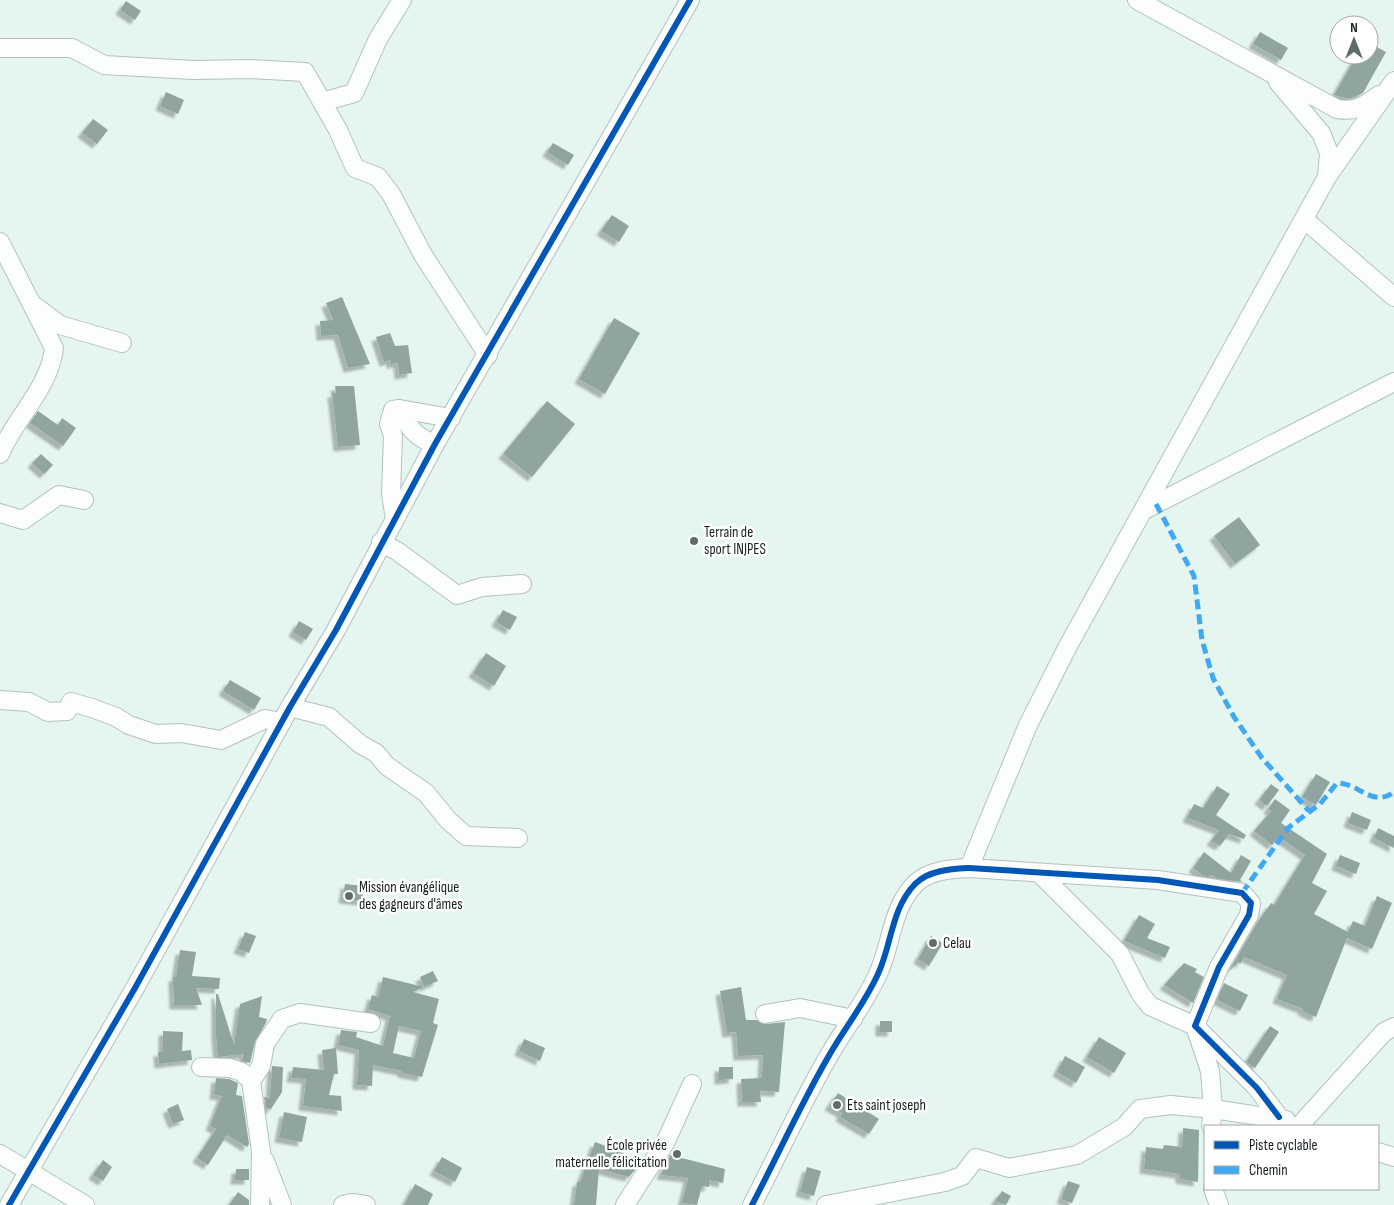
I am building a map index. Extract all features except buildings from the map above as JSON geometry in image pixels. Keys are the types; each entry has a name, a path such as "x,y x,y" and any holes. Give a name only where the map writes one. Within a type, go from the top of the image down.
{"street":[{"path":"322,102 354,93 378,39 402,0"},
{"path":"9,1205 135,988 290,707 336,630 381,542 436,444 690,0"},
{"path":"1137,0 1338,109 1362,108 1393,84"},
{"path":"0,48 72,48 104,65 193,70 251,69 305,72 355,168 378,177 391,194 423,255 488,355"},
{"path":"1266,69 1321,133 1329,153 1327,177"},
{"path":"969,868 982,832 1032,716 1068,646 1146,509 1327,177 1393,84"},
{"path":"1305,220 1394,297"},
{"path":"0,242 54,348 52,361 46,377 7,438 0,454"},
{"path":"32,304 60,325 122,343"},
{"path":"1146,509 1394,382"},
{"path":"395,519 391,494 393,436 389,424 393,410 399,409 415,414 451,418"},
{"path":"399,409 416,435 423,440 436,444"},
{"path":"0,513 23,520 59,495 84,500"},
{"path":"381,542 397,551 457,595 482,587 522,584"},
{"path":"0,700 29,702 48,712 67,711 71,702 116,717 129,725 156,734 181,733 221,740 264,719 282,722"},
{"path":"290,707 329,717 360,744 376,753 387,766 426,793 448,820 466,836 518,838"},
{"path":"752,1205 827,1059 853,1019 879,972 892,926 901,905 915,884 925,876 944,870 969,868 1158,880 1242,894 1251,903 1249,915 1219,967 1195,1026 1210,1071 1213,1109 1211,1125"},
{"path":"1040,873 1120,954 1140,993 1150,1006 1195,1026 1257,1088 1279,1117"},
{"path":"764,1014 800,1008 853,1019"},
{"path":"251,1080 261,1066 266,1044 282,1019 300,1013 371,1023"},
{"path":"1302,1125 1384,1032 1394,1027"},
{"path":"201,1067 230,1068 242,1072 251,1080 261,1151 260,1205"},
{"path":"625,1205 665,1143 692,1084"},
{"path":"826,1205 946,1182 962,1176 976,1158 1009,1168 1077,1155 1124,1127 1140,1109 1171,1105 1213,1109 1279,1117 1299,1125"},
{"path":"261,1151 282,1205"},
{"path":"1379,1152 1394,1157"},
{"path":"0,1154 85,1205"},
{"path":"1213,1190 1218,1205"},
{"path":"343,1205 352,1203 366,1205"}],"marked path":[{"path":"1156,504 1194,576 1202,640 1213,678 1234,717 1262,758 1309,811"},
{"path":"1242,893 1288,828 1320,804 1337,783 1345,784 1372,796 1386,796 1394,792"}],"cycle path":[{"path":"9,1205 135,988 290,707 336,630 435,444 690,0"},
{"path":"752,1205 817,1077 878,974 901,904 907,894 921,879 933,873 948,870 969,868 1158,880 1242,893 1251,903 1249,915 1219,967 1195,1026 1257,1088 1279,1117"}],"place":[{"name":"Terrain de sport INJPES","path":"694,541"},
{"name":"Mission évangélique des gagneurs d'âmes","path":"349,896"},
{"name":"Celau","path":"933,943"},
{"name":"Ets saint joseph","path":"837,1105"},
{"name":"École privée maternelle félicitation","path":"677,1154"}]}
